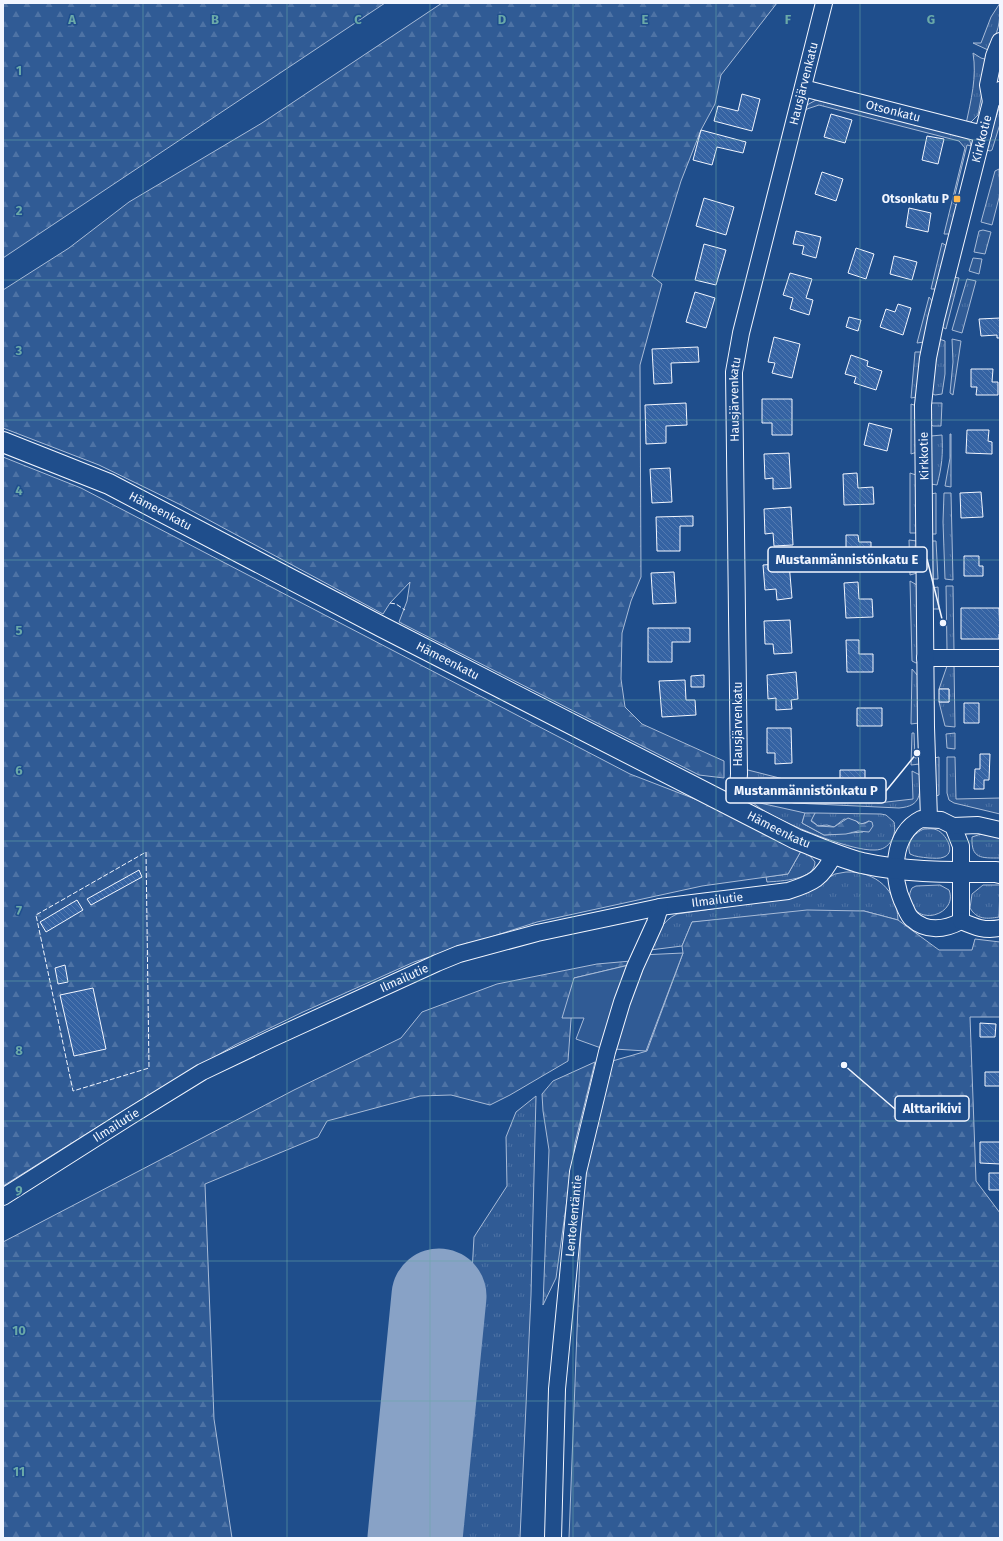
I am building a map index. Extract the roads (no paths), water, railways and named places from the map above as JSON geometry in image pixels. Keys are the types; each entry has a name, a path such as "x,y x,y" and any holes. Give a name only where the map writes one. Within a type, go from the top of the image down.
{"main road":[{"name":"Hämeenkatu","path":"3,442 109,484 382,627 796,839 862,863 896,868 961,872 999,872"}],"street":[{"name":"Hausjärvenkatu","path":"729,805 738,787 739,774 734,372 741,334 824,3"},
{"name":"Kirkkotie","path":"929,819 925,658 923,405 927,366 936,319 983,134 996,96 988,85 994,56 1000,41"},
{"name":"Otsonkatu","path":"803,88 983,134"},
{"path":"925,658 1000,658"},
{"path":"960,921 952,926 942,929 923,925 911,918 900,897 897,884 896,868 898,849 904,836 915,822 921,819 942,820 953,826 978,825 1000,830"},
{"path":"953,826 961,846 960,921"},
{"name":"Ilmailutie","path":"3,1197 202,1072 406,976 459,954 536,933 660,907 788,891 804,886 816,879 826,870 834,854"},
{"name":"Lentokentäntie","path":"554,1538 557,1390 578,1172 607,1052 622,1002 660,907"},
{"path":"960,921 978,928 990,930 1000,928"}],"place":[{"name":"Otsonkatu P","path":"957,199"},
{"name":"Mustanmännistönkatu E","path":"943,623"},
{"name":"Mustanmännistönkatu P","path":"917,753"},
{"name":"Alttarikivi","path":"844,1065"}]}
